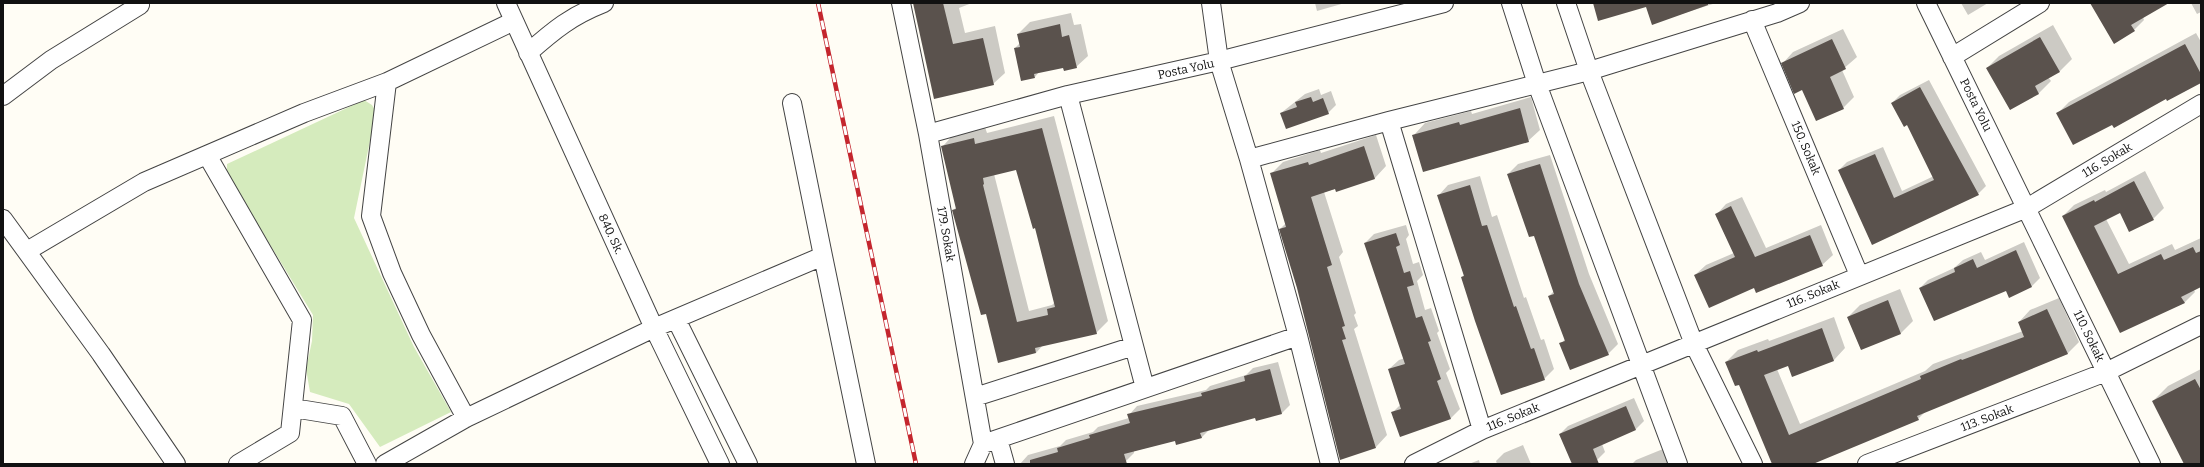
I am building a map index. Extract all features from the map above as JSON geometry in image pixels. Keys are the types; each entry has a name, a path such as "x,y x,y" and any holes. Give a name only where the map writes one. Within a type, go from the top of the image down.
{"street":[{"name":"840. Sk.","path":"506,3 654,328 720,464"},
{"path":"528,52 564,22 582,11 604,3"},
{"name":"179. Sokak","path":"901,3 928,134 975,397 991,441 1005,464"},
{"path":"1211,3 1219,61 1249,159 1298,336 1330,464"},
{"name":"Posta Yolu","path":"928,134 1068,95 1219,61 1444,3"},
{"path":"1511,3 1537,84 1678,464"},
{"path":"1566,3 1589,71 1694,344 1752,464"},
{"path":"1249,159 1389,121 1589,71 1778,13 1800,3"},
{"name":"Posta Yolu","path":"1926,3 2027,208"},
{"path":"1952,57 2040,3"},
{"path":"3,96 51,60 140,5"},
{"name":"150. Sokak","path":"1752,20 1859,275"},
{"path":"27,251 144,182 304,113 387,82 514,21"},
{"path":"387,82 371,216 392,273 421,335 466,418"},
{"path":"1068,95 1145,388"},
{"path":"792,103 866,464"},
{"name":"116. Sokak","path":"1414,464 1482,430 1640,364 1694,344 1859,275 2027,208 2201,104"},
{"path":"1389,121 1482,430"},
{"path":"207,155 302,320 290,433 238,464"},
{"name":"110. Sokak","path":"2027,208 2151,464"},
{"path":"3,219 101,354 176,464"},
{"path":"385,464 466,418 654,328 823,256"},
{"path":"676,319 748,464"},
{"name":"113. Sokak","path":"1867,464 2106,372 2201,325"},
{"path":"974,464 991,441 1298,336"},
{"path":"975,397 1134,346"},
{"path":"292,408 342,416 367,464"}],"green space":[{"path":"364,100 372,105 376,112 354,218 414,347 451,412 380,447 349,404 310,392 306,369 312,341 313,315 227,174 227,164"}],"building":[{"path":"913,3 943,3 953,44 983,38 994,85 934,99"},
{"path":"1593,3 1708,3 1708,5 1652,25 1646,7 1598,21"},
{"path":"2090,3 2169,3 2131,25 2135,31 2114,44"},
{"path":"1060,24 1062,37 1069,35 1077,68 1064,71 1063,68 1034,74 1035,78 1021,81 1014,48 1020,47 1017,34"},
{"path":"2040,37 2060,72 2035,86 2039,94 2010,110 1986,68"},
{"path":"1832,39 1846,69 1830,77 1844,109 1816,121 1802,90 1794,94 1781,63"},
{"path":"2185,44 2201,74 2201,83 2167,101 2166,99 2114,128 2112,125 2073,145 2056,113"},
{"path":"1920,87 1979,195 1872,245 1838,170 1875,154 1894,198 1934,180 1907,125 1904,127 1891,103"},
{"path":"1311,97 1313,102 1323,98 1329,114 1286,129 1280,113 1297,107 1295,102"},
{"path":"1520,108 1529,142 1423,172 1412,135 1459,122 1460,125"},
{"path":"1042,128 1097,334 1035,348 1036,353 998,363 986,314 981,315 952,210 956,209 941,146 974,138 975,144","holes":["1016,170 1033,229 1035,228 1055,307 1047,309 1048,315 1017,322 983,185 983,178"]},
{"path":"1364,146 1375,179 1336,192 1335,189 1311,197 1332,265 1327,267 1345,326 1342,327 1346,339 1342,340 1376,448 1340,460 1297,288 1279,229 1286,227 1270,173 1308,162 1309,165"},
{"path":"1540,164 1579,284 1609,355 1570,370 1559,343 1565,341 1548,296 1554,294 1534,236 1529,237 1507,174"},
{"path":"2134,181 2154,220 2129,232 2120,213 2094,226 2118,274 2161,254 2164,260 2193,247 2196,253 2201,251 2201,287 2181,297 2185,303 2120,333 2062,216 2094,200 2095,202"},
{"path":"1470,185 1482,226 1487,225 1514,307 1516,306 1531,349 1534,348 1545,380 1501,395 1475,321 1461,277 1464,276 1437,195"},
{"path":"1731,206 1755,257 1810,235 1823,266 1756,293 1754,288 1709,308 1694,275 1735,257 1715,214"},
{"path":"1396,233 1400,245 1396,247 1404,273 1410,271 1414,285 1407,287 1416,318 1422,316 1431,341 1428,342 1441,379 1437,381 1451,419 1400,437 1391,412 1401,409 1388,369 1405,364 1364,243"},
{"path":"2016,250 2032,287 2009,298 2006,291 1934,321 1919,288 1955,272 1954,268 1973,259 1977,268"},
{"path":"1888,300 1901,334 1861,350 1847,317"},
{"path":"2047,309 2068,354 1917,416 1919,420 1813,464 1772,464 1739,385 1735,386 1725,362 1757,350 1758,352 1822,328 1834,361 1792,377 1788,366 1764,375 1789,435 1921,379 1920,376 1961,359 1962,360 2024,337 2018,322"},
{"path":"1270,369 1282,414 1256,421 1255,418 1200,433 1202,438 1176,445 1175,441 1124,454 1127,464 1030,464 1030,460 1058,452 1057,448 1090,438 1089,435 1130,423 1127,414 1202,396 1201,393 1245,381 1244,376"},
{"path":"2195,379 2201,390 2201,464 2184,464 2152,401"},
{"path":"1626,406 1636,430 1593,449 1599,464 1572,464 1559,434"}],"railway":[{"path":"818,3 916,464"}]}
